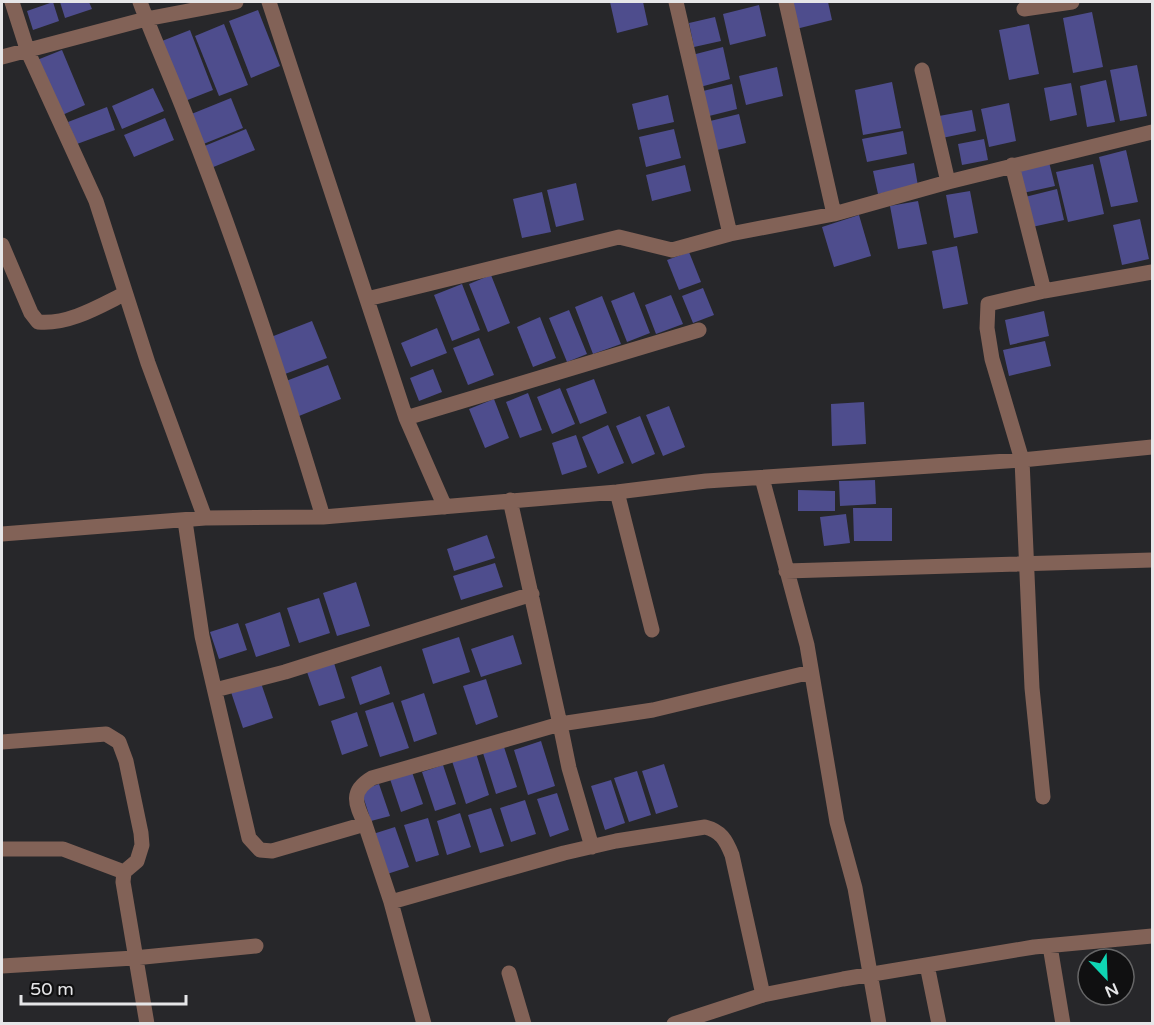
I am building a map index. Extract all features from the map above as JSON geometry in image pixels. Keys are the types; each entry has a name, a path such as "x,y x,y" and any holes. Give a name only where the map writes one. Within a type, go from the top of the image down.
{"street":[{"path":"12,2 28,52 96,201 124,294 205,518"},
{"path":"140,2 187,117 249,285 323,517"},
{"path":"2,57 146,19 236,2"},
{"path":"268,2 406,418 445,507"},
{"path":"676,2 730,234"},
{"path":"786,2 834,214"},
{"path":"1024,9 1072,2"},
{"path":"922,70 948,182"},
{"path":"367,298 619,237 672,250 730,234 834,214 1012,165 1152,132"},
{"path":"1012,165 1044,291"},
{"path":"2,245 31,313 38,322 53,323 98,307 124,294"},
{"path":"1043,797 1032,688 1022,460 992,360 987,328 988,304 1044,291 1152,272"},
{"path":"406,418 699,330"},
{"path":"2,534 177,519 185,521 205,518 323,517 617,492 706,481 1022,460 1152,447"},
{"path":"762,478 811,672 837,822 855,888 879,1023"},
{"path":"617,492 652,630"},
{"path":"510,500 569,768 592,847"},
{"path":"185,521 202,636 249,838 254,846 272,851 365,824"},
{"path":"786,571 1152,560"},
{"path":"215,690 285,672 532,594"},
{"path":"424,1023 391,902 365,824 356,805 361,784 372,778 560,724 653,710 811,672"},
{"path":"2,742 106,734 119,742 126,760 142,845 137,861 124,872 123,882 134,958 147,1023"},
{"path":"391,902 592,847 705,827 716,830 726,840 732,855 763,995"},
{"path":"2,849 63,849 124,872"},
{"path":"674,1023 763,995 872,974 1050,946 1152,936"},
{"path":"2,966 134,958 256,946"},
{"path":"1050,946 1063,1023"},
{"path":"927,965 939,1023"},
{"path":"509,973 524,1023"}],"building":[{"path":"53,2 59,21 33,30 27,11"},
{"path":"60,2 89,2 92,9 65,18"},
{"path":"610,2 643,2 648,25 617,33"},
{"path":"790,2 828,2 832,20 796,29"},
{"path":"759,5 766,36 730,45 723,14"},
{"path":"258,10 280,66 251,78 229,21"},
{"path":"1092,12 1103,67 1073,73 1063,18"},
{"path":"715,17 721,41 694,47 689,23"},
{"path":"224,24 248,85 219,96 195,36"},
{"path":"1029,24 1039,74 1009,80 999,30"},
{"path":"190,30 213,90 185,101 162,41"},
{"path":"723,47 730,79 700,87 692,55"},
{"path":"62,50 85,105 60,116 37,60"},
{"path":"1137,65 1147,116 1120,121 1110,70"},
{"path":"777,67 783,96 746,105 739,76"},
{"path":"1106,80 1115,122 1087,127 1080,86"},
{"path":"892,82 901,128 863,135 855,90"},
{"path":"1071,83 1077,115 1050,121 1044,88"},
{"path":"732,84 737,109 709,116 703,91"},
{"path":"153,88 164,111 122,129 112,106"},
{"path":"668,95 674,122 638,130 632,104"},
{"path":"231,98 243,128 201,145 189,115"},
{"path":"1009,103 1016,141 989,147 981,109"},
{"path":"107,107 115,130 77,144 68,122"},
{"path":"972,110 976,131 942,138 939,116"},
{"path":"739,114 746,143 713,151 706,122"},
{"path":"165,118 174,140 134,157 124,135"},
{"path":"246,129 255,150 211,168 202,147"},
{"path":"674,129 681,158 646,167 639,137"},
{"path":"903,131 907,154 867,162 862,139"},
{"path":"984,139 988,160 962,165 958,144"},
{"path":"1126,150 1138,202 1111,207 1099,157"},
{"path":"1049,162 1055,186 1023,193 1018,169"},
{"path":"914,163 918,186 878,194 873,171"},
{"path":"1093,164 1104,214 1068,222 1056,172"},
{"path":"685,165 691,191 652,201 646,175"},
{"path":"576,183 584,220 556,227 547,190"},
{"path":"1057,189 1064,220 1032,227 1025,197"},
{"path":"970,191 978,233 954,238 946,195"},
{"path":"542,192 551,232 522,238 513,199"},
{"path":"918,201 927,244 898,249 890,206"},
{"path":"859,215 871,256 834,267 822,227"},
{"path":"1140,219 1149,259 1122,265 1113,225"},
{"path":"957,246 968,304 943,309 932,251"},
{"path":"689,252 701,282 679,290 667,260"},
{"path":"491,275 510,323 488,332 469,284"},
{"path":"462,284 480,330 452,341 434,295"},
{"path":"703,288 714,315 693,323 682,296"},
{"path":"634,292 650,333 627,342 611,301"},
{"path":"671,295 683,324 656,334 645,305"},
{"path":"602,296 621,344 593,354 575,307"},
{"path":"569,310 587,354 567,362 549,318"},
{"path":"1044,311 1049,336 1010,345 1005,320"},
{"path":"540,317 556,358 533,367 517,327"},
{"path":"312,321 327,358 285,374 271,337"},
{"path":"437,328 447,353 411,367 401,343"},
{"path":"479,338 494,375 468,385 453,348"},
{"path":"1045,341 1051,366 1009,376 1003,350"},
{"path":"328,365 341,399 299,416 286,381"},
{"path":"433,369 442,392 419,401 410,378"},
{"path":"594,379 607,413 580,424 566,389"},
{"path":"560,388 575,424 552,434 537,397"},
{"path":"528,393 542,430 520,438 506,402"},
{"path":"494,399 509,438 485,448 469,409"},
{"path":"864,402 866,444 832,446 831,404"},
{"path":"669,406 685,447 663,456 646,415"},
{"path":"640,416 655,454 632,464 616,426"},
{"path":"608,425 624,463 598,474 582,437"},
{"path":"576,435 587,467 562,475 552,443"},
{"path":"875,480 876,504 840,506 839,481"},
{"path":"798,490 835,491 835,511 798,511"},
{"path":"853,508 892,508 892,541 854,541"},
{"path":"846,514 850,543 824,546 820,517"},
{"path":"487,535 495,558 454,571 447,549"},
{"path":"495,563 503,587 461,600 453,576"},
{"path":"356,582 370,626 337,636 323,593"},
{"path":"319,598 330,633 299,643 287,608"},
{"path":"280,612 290,646 256,657 245,624"},
{"path":"238,623 247,650 219,659 210,632"},
{"path":"513,635 522,664 481,677 471,649"},
{"path":"459,637 470,672 433,684 422,649"},
{"path":"334,663 345,698 319,706 307,672"},
{"path":"381,666 390,694 360,705 351,677"},
{"path":"486,679 498,717 476,725 463,686"},
{"path":"261,683 273,718 243,728 231,692"},
{"path":"424,693 437,734 414,742 401,701"},
{"path":"393,702 409,748 380,757 365,711"},
{"path":"357,712 368,746 342,755 331,721"},
{"path":"541,741 555,786 528,795 514,750"},
{"path":"504,747 517,787 496,794 483,753"},
{"path":"476,753 489,795 466,804 452,761"},
{"path":"664,764 678,807 656,814 642,771"},
{"path":"443,765 456,804 435,811 422,772"},
{"path":"637,771 651,815 629,822 614,778"},
{"path":"412,772 423,804 401,812 390,779"},
{"path":"611,780 625,823 605,830 591,786"},
{"path":"379,784 390,816 371,821 361,790"},
{"path":"557,793 569,830 550,837 537,799"},
{"path":"525,800 536,834 511,842 500,808"},
{"path":"491,808 504,846 480,853 468,815"},
{"path":"460,813 471,847 447,855 437,821"},
{"path":"428,818 439,855 416,862 404,825"},
{"path":"395,827 409,867 387,874 373,834"}]}
